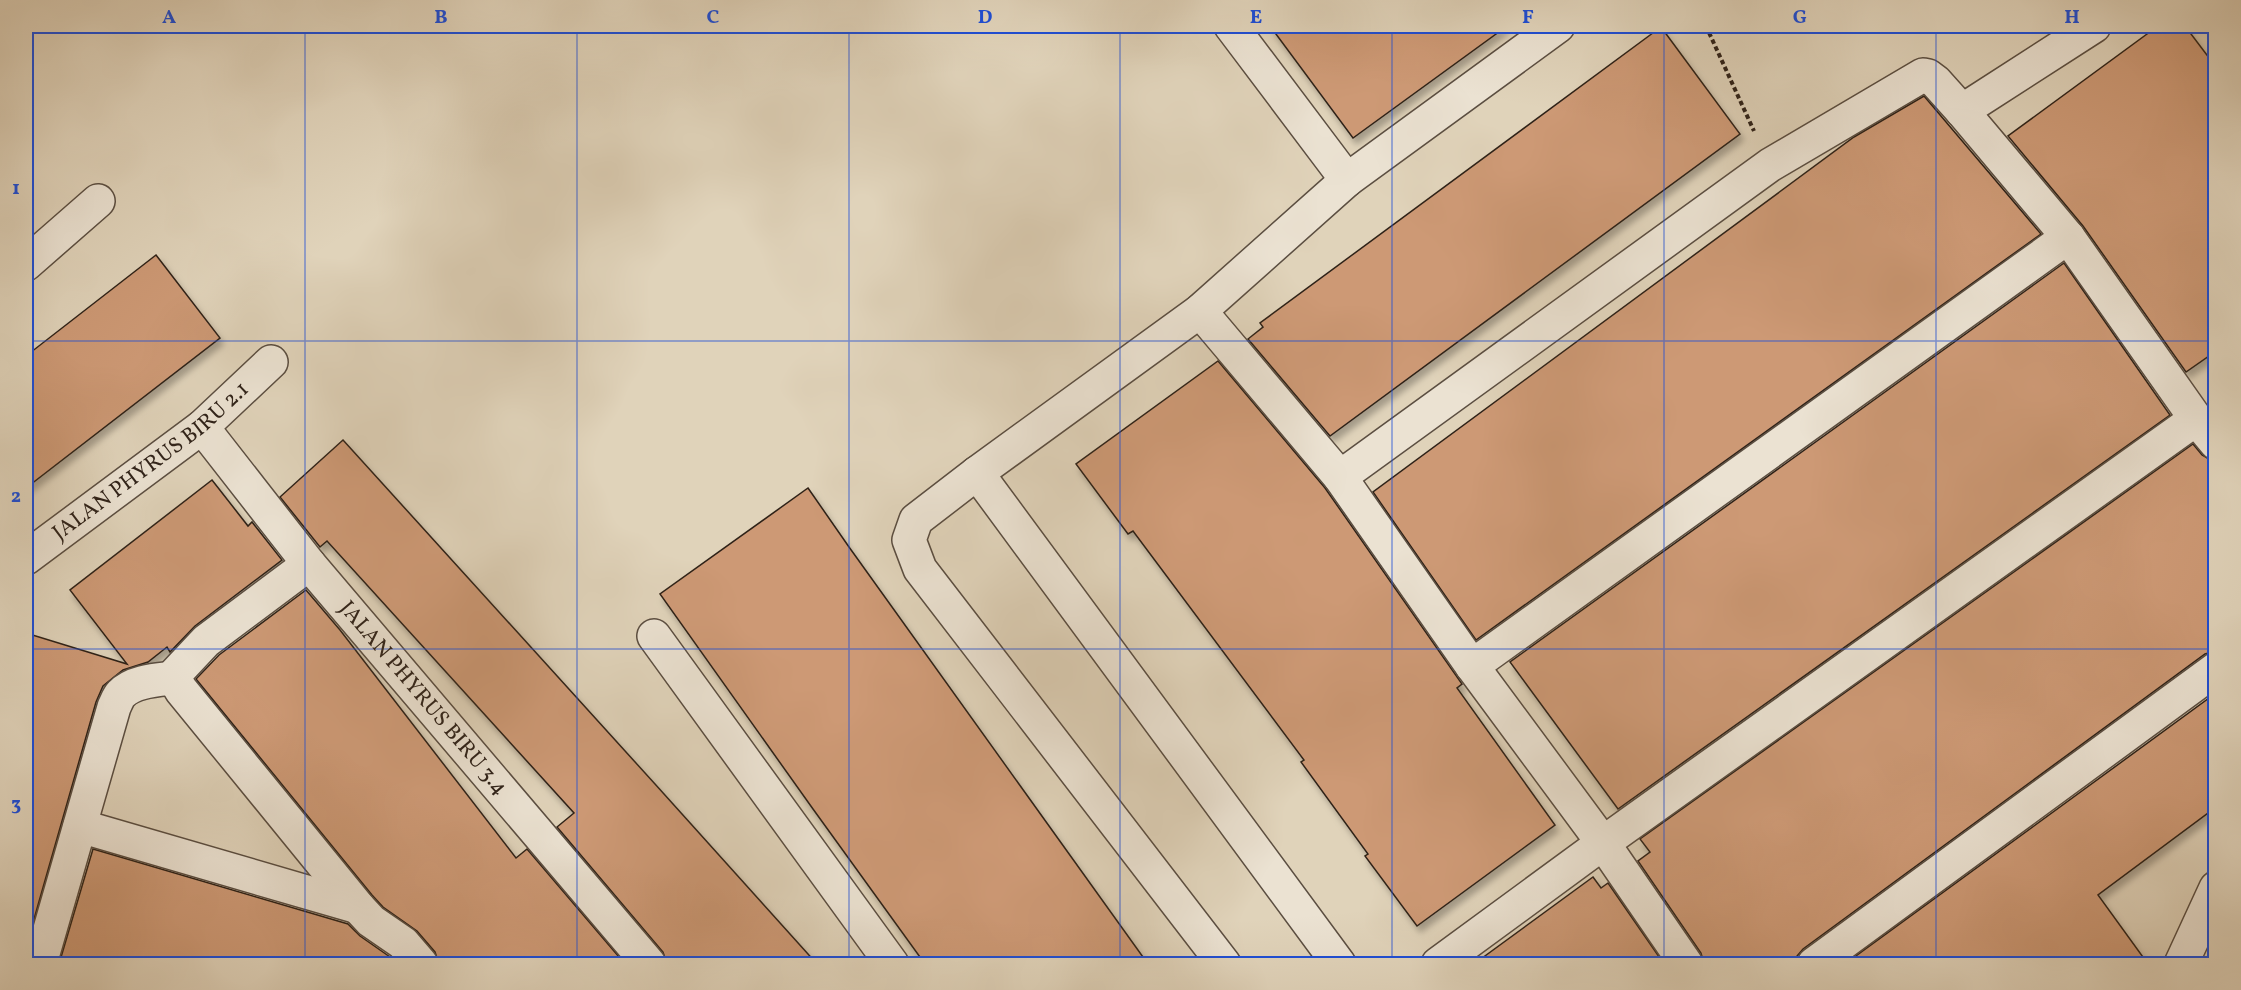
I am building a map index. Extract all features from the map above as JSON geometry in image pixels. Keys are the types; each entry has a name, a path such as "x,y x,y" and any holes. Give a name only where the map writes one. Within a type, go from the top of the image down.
{"street":[{"path":"1231,26 1347,180"},
{"path":"1224,964 920,569 909,540 916,520 1200,311 1347,180 1558,26"},
{"path":"1962,111 2094,26"},
{"path":"1340,477 1770,165 1919,76 1928,76 1933,79 2068,237 2206,431 1603,843 1438,964"},
{"path":"26,264 98,201"},
{"path":"1472,666 2068,237"},
{"path":"1200,311 1340,477 1472,666 1603,843 1686,964"},
{"name":"JALAN PHYRUS BIRU 2.1","path":"26,558 202,427 271,362"},
{"name":"JALAN PHYRUS BIRU 3.4","path":"202,427 309,564 649,964"},
{"path":"977,473 1339,964"},
{"path":"174,678 206,641 309,564"},
{"path":"654,636 892,964"},
{"path":"1814,964 2216,669"},
{"path":"40,964 114,707 121,694 132,687 174,678"},
{"path":"174,678 181,690 358,907 371,921 403,944 421,964"},
{"path":"80,826 358,907"},
{"path":"2181,964 2216,888"}],"path":[{"path":"1706,26 1770,165"}],"building":[{"path":"1270,26 1507,26 1353,138"},
{"path":"2158,26 2185,26 2216,67 2216,351 2186,372 2083,226 2008,136"},
{"path":"1661,27 1740,134 1330,436 1248,339 1263,327 1260,323"},
{"path":"1924,96 2041,234 1476,640 1373,492 1854,137"},
{"path":"156,255 220,338 26,488 26,356"},
{"path":"2064,263 2170,415 1618,809 1510,662"},
{"path":"1218,361 1325,488 1462,684 1457,688 1555,825 1417,926 1365,856 1368,854 1301,762 1304,760 1133,531 1128,534 1076,464"},
{"path":"343,440 817,964 667,964 663,952 557,827 574,813 327,541 320,547 280,497"},
{"path":"2193,444 2202,455 2216,463 2216,651 2205,654 1803,949 1797,956 1796,964 1704,964 1701,953 1638,861 1650,852 1640,839"},
{"path":"212,480 248,526 252,522 282,560 195,626 170,652 167,647 148,662 123,670 103,686 96,702 26,947 26,633 127,664 70,590"},
{"path":"808,488 1148,964 925,964 813,809 660,594"},
{"path":"306,590 340,630 516,858 527,849 625,964 439,964 435,952 417,931 383,907 372,895 196,679 219,655"},
{"path":"2216,693 2216,807 2098,895 2148,964 1845,964"},
{"path":"93,849 348,924 397,964 59,964"},
{"path":"1593,877 1601,888 1608,883 1664,964 1474,964"}]}
